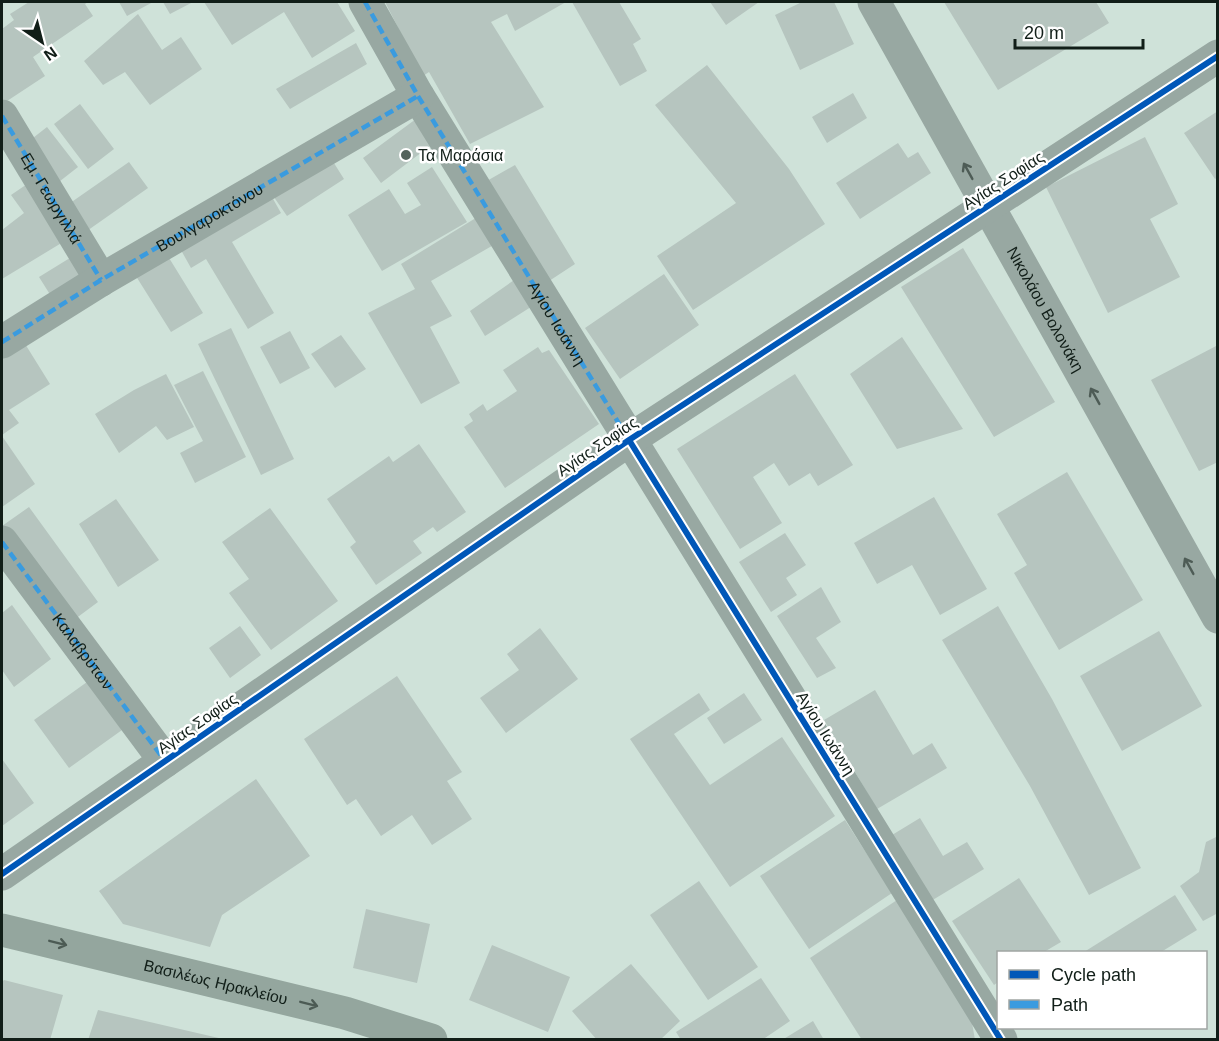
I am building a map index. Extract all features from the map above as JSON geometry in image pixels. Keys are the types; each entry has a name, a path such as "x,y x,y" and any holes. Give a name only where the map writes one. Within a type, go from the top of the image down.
{"street":[{"name":"Αγίου Ιωάννη","path":"365,2 418,96 628,440 1001,1040"},
{"name":"Νικολάου Βολονάκη","path":"874,2 1218,617"},
{"name":"Αγίας Σοφίας","path":"2,874 628,440 1218,56"},
{"name":"Βουλγαροκτόνου","path":"2,342 101,280 418,96"},
{"name":"Εμ. Γεωργιλλά","path":"2,116 101,280"},
{"name":"Καλαβρύτων","path":"2,542 165,762"},
{"name":"Βασιλέως Ηρακλείου","path":"2,930 345,1013 431,1040"}],"building":[{"path":"29,2 88,2 85,4 93,16 33,57 45,76 4,103 2,100 2,29 14,20 10,14"},
{"path":"119,2 153,2 127,16"},
{"path":"163,2 193,2 170,14"},
{"path":"204,2 337,2 355,31 312,58 284,12 232,45"},
{"path":"385,2 566,2 515,31 507,14 491,22 544,107 470,144 429,72 423,76"},
{"path":"572,2 619,2 641,39 633,44 647,71 620,86"},
{"path":"710,2 759,2 726,25"},
{"path":"802,2 834,2 854,44 800,70 775,15"},
{"path":"944,2 1096,2 1109,23 998,90"},
{"path":"138,14 162,50 181,37 202,69 150,105 125,72 103,85 84,61"},
{"path":"356,43 367,64 290,109 276,89"},
{"path":"707,65 789,169 825,224 693,310 657,256 736,203 655,105"},
{"path":"853,93 867,118 827,143 812,117"},
{"path":"80,104 114,149 88,169 54,124"},
{"path":"1218,111 1218,177 1215,179 1184,133"},
{"path":"420,116 438,140 381,183 363,158"},
{"path":"47,127 78,167 55,185 24,145"},
{"path":"1145,137 1178,204 1150,219 1180,277 1108,313 1046,187"},
{"path":"898,143 908,158 918,152 931,173 860,219 836,183"},
{"path":"327,152 344,179 287,216 269,190"},
{"path":"129,162 148,188 84,233 63,208"},
{"path":"515,165 575,264 546,283 485,182"},
{"path":"432,167 467,222 382,271 348,215 389,189 405,214 421,205 407,183"},
{"path":"36,178 73,236 2,279 2,230 24,213 11,195"},
{"path":"268,190 281,213 232,242 274,313 248,329 206,259 191,268 177,243"},
{"path":"479,216 497,243 431,281 452,316 430,327 460,383 421,404 368,313 415,289 401,264"},
{"path":"963,248 1055,402 994,437 901,287"},
{"path":"78,253 95,281 56,304 39,277"},
{"path":"166,253 203,313 171,332 134,273"},
{"path":"664,274 699,325 620,379 585,328"},
{"path":"517,278 534,305 485,336 470,311"},
{"path":"231,328 294,459 261,475 198,344"},
{"path":"290,331 310,368 280,384 260,347"},
{"path":"341,335 366,369 335,388 311,354"},
{"path":"902,337 963,429 897,449 850,374"},
{"path":"22,339 50,384 9,410 19,423 2,435 2,352"},
{"path":"1218,345 1218,462 1199,471 1151,380"},
{"path":"538,347 542,353 549,350 599,424 505,488 464,427 473,421 469,414 483,404 487,411 517,391 503,370"},
{"path":"203,371 246,457 195,483 180,453 203,441 174,385"},
{"path":"166,374 194,427 167,440 156,426 119,453 95,414"},
{"path":"795,374 853,465 818,486 810,473 789,486 774,463 753,477 782,523 740,549 677,449"},
{"path":"2,436 35,484 2,507"},
{"path":"419,444 466,512 437,532 433,527 413,541 422,553 376,585 350,547 356,542 327,499 389,456 393,462"},
{"path":"1067,472 1143,600 1059,650 1014,573 1027,565 997,514"},
{"path":"934,497 987,589 940,615 912,565 877,584 854,543"},
{"path":"116,499 159,560 118,587 79,524"},
{"path":"29,507 98,602 67,625 2,526"},
{"path":"270,508 338,601 271,650 229,593 249,579 222,542"},
{"path":"785,533 806,565 786,578 797,595 771,612 739,562"},
{"path":"821,587 841,622 816,638 836,668 817,678 777,616"},
{"path":"12,605 51,659 14,687 2,670 2,613"},
{"path":"998,606 1052,699 1141,868 1089,895 1030,786 942,640"},
{"path":"240,626 261,655 230,678 209,648"},
{"path":"540,628 578,679 506,733 480,698 519,670 507,654"},
{"path":"1159,631 1202,706 1122,751 1080,676"},
{"path":"397,676 462,772 447,781 472,819 432,845 412,815 381,836 356,799 347,805 304,739"},
{"path":"87,682 122,730 69,768 34,720"},
{"path":"875,690 913,755 932,743 947,768 877,809 824,720"},
{"path":"699,693 710,710 674,734 710,785 782,737 835,816 730,887 630,739"},
{"path":"744,693 762,720 724,744 707,718"},
{"path":"2,759 34,803 2,826"},
{"path":"256,779 310,856 222,915 210,947 123,924 99,891"},
{"path":"920,818 943,856 967,842 984,869 931,901 892,835"},
{"path":"845,820 892,893 809,949 760,876"},
{"path":"1218,836 1218,913 1203,921 1180,886 1199,872 1206,842"},
{"path":"1019,878 1061,942 1046,951 997,951 997,983 994,985 952,921"},
{"path":"699,881 758,967 708,1000 650,915"},
{"path":"1175,895 1197,930 1163,951 1086,951"},
{"path":"897,900 970,1011 975,1040 862,1040 810,958"},
{"path":"366,909 430,924 417,983 353,968"},
{"path":"492,945 570,977 548,1032 469,1000"},
{"path":"631,964 680,1021 660,1040 597,1040 572,1011"},
{"path":"761,978 790,1021 762,1040 681,1040 676,1032"},
{"path":"4,980 63,995 50,1040 2,1040 2,982"},
{"path":"98,1010 223,1039 223,1040 88,1040"},
{"path":"813,1021 824,1040 782,1040"}],"marked path":[{"path":"365,2 418,96 629,440"},
{"path":"2,342 101,280 418,96"},
{"path":"2,116 101,280"},
{"path":"2,542 165,761"}],"cycle path":[{"path":"2,874 629,440 1218,56"},
{"path":"629,440 1001,1040"}],"place":[{"name":"Τα Μαράσια","path":"406,155"}]}
